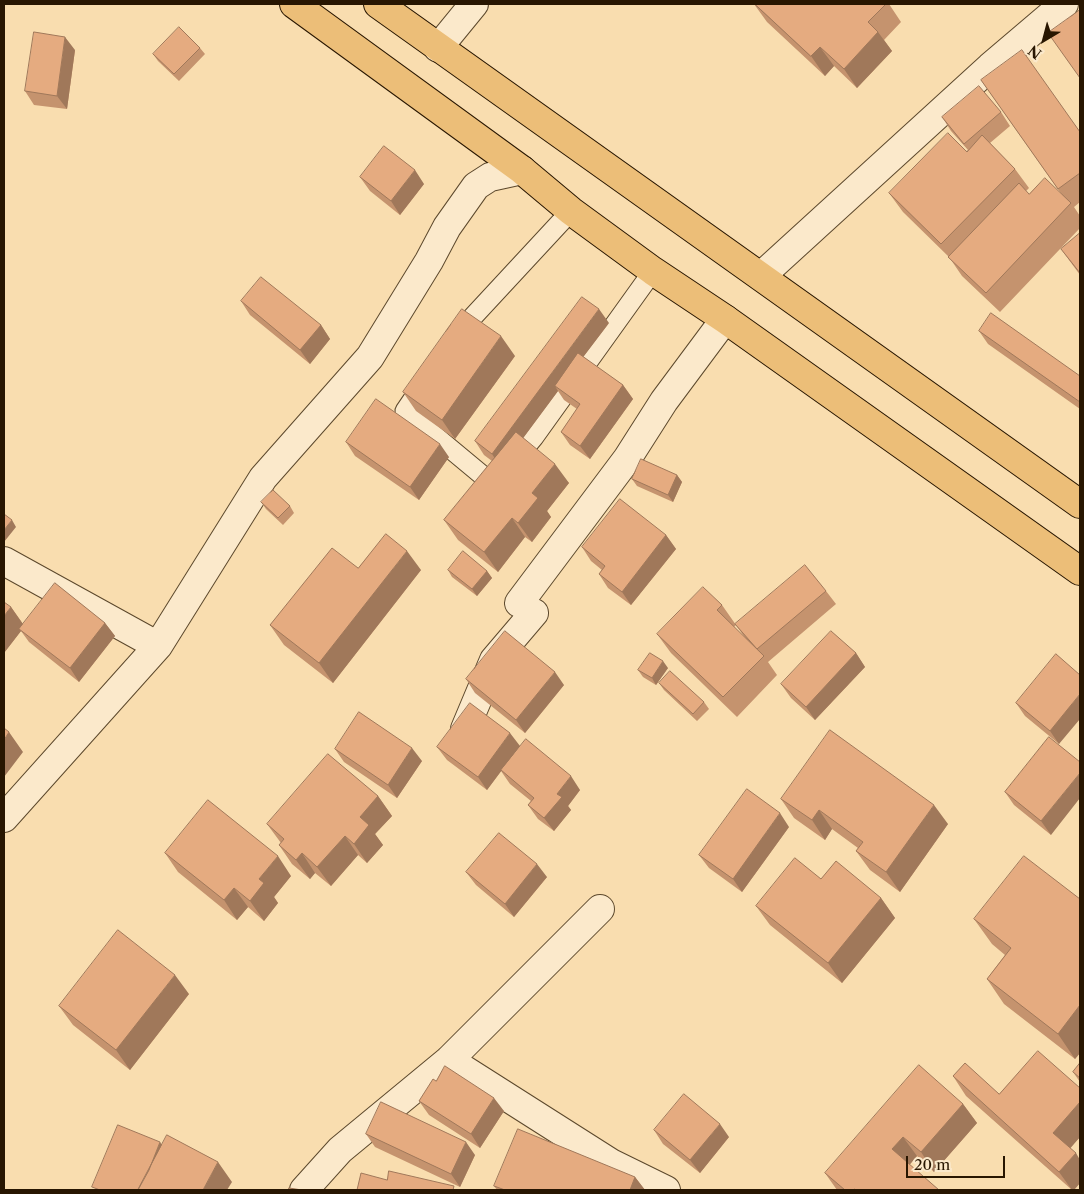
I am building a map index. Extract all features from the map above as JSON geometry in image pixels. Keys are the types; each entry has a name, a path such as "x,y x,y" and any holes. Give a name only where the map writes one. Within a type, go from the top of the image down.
{"highway":[{"path":"294,4 522,170 570,211 653,271 725,319 1080,572"},
{"path":"378,4 1080,504"}],"street":[{"path":"438,48 474,4"},
{"path":"761,276 990,67 1064,4"},
{"path":"4,818 158,646 263,478 370,357 462,204 476,186 490,177 522,170"},
{"path":"465,729 494,660 526,608 664,401 725,319"},
{"path":"4,561 158,646"},
{"path":"304,1190 340,1150 449,1060 600,909"},
{"path":"449,1060 611,1163 666,1190"}],"lane":[{"path":"449,346 454,338 570,211"},
{"path":"434,370 405,410 494,486 534,437 653,271"}],"building":[{"path":"755,4 886,4 868,22 878,32 844,69 820,47 811,56"},
{"path":"1080,10 1080,78 1048,33"},
{"path":"179,27 200,48 174,74 153,54"},
{"path":"34,32 65,37 57,96 25,91"},
{"path":"1022,50 1080,132 1080,173 1058,189 981,80"},
{"path":"979,86 1001,112 964,144 942,117"},
{"path":"948,133 967,152 982,135 1015,169 941,244 889,193"},
{"path":"384,146 415,170 391,201 360,177"},
{"path":"1045,178 1071,203 986,293 948,257 1019,183 1029,194"},
{"path":"1080,233 1080,273 1061,249"},
{"path":"261,277 321,325 300,350 241,301"},
{"path":"582,297 599,309 492,454 475,441"},
{"path":"462,309 501,336 442,420 403,392"},
{"path":"991,313 1080,376 1080,402 979,331"},
{"path":"578,353 623,385 580,446 561,432 580,404 555,386"},
{"path":"376,399 440,444 410,487 346,442"},
{"path":"516,432 555,464 532,493 538,498 518,523 512,518 484,552 444,520"},
{"path":"641,459 677,475 668,495 632,479"},
{"path":"273,490 290,506 278,518 261,502"},
{"path":"620,499 666,535 622,592 599,574 605,566 582,547"},
{"path":"4,514 12,520 4,530"},
{"path":"386,534 407,551 319,663 270,625 332,548 358,568"},
{"path":"463,551 487,571 472,589 448,570"},
{"path":"805,565 826,591 757,649 735,624"},
{"path":"55,583 105,623 70,668 19,629"},
{"path":"703,587 722,605 717,610 764,656 723,697 657,634"},
{"path":"4,602 11,607 4,616"},
{"path":"505,631 555,672 516,720 466,679"},
{"path":"831,631 856,653 806,707 781,684"},
{"path":"650,653 663,661 652,678 638,670"},
{"path":"1056,654 1080,675 1080,694 1050,731 1016,703"},
{"path":"670,671 704,702 693,714 659,683"},
{"path":"470,703 510,733 478,777 437,747"},
{"path":"359,712 412,748 388,785 335,749"},
{"path":"4,728 9,732 4,740"},
{"path":"830,730 934,805 886,872 856,851 863,842 819,810 812,820 781,799"},
{"path":"1049,737 1080,762 1080,773 1041,821 1005,792"},
{"path":"526,739 571,776 557,794 562,797 544,818 528,805 534,798 501,770"},
{"path":"328,754 378,796 360,817 369,825 354,844 345,836 317,867 302,853 296,860 279,845 284,839 267,824"},
{"path":"747,789 780,813 733,879 699,855"},
{"path":"208,800 278,856 259,879 264,883 250,901 234,888 224,900 165,853"},
{"path":"499,833 537,864 505,904 466,872"},
{"path":"1024,856 1080,899 1080,1005 1058,1034 987,979 1011,948 974,919"},
{"path":"795,858 821,879 836,861 881,898 828,963 756,906"},
{"path":"118,930 175,975 116,1050 59,1006"},
{"path":"1038,1051 1080,1088 1080,1102 1053,1133 1076,1153 1059,1172 953,1076 965,1063 999,1094"},
{"path":"1080,1063 1080,1078 1073,1072"},
{"path":"919,1065 963,1104 921,1152 903,1137 892,1149 939,1190 845,1190 825,1173"},
{"path":"445,1066 494,1098 471,1134 419,1101 433,1079 436,1081"},
{"path":"684,1094 720,1124 690,1160 654,1130"},
{"path":"381,1102 466,1142 451,1174 366,1134"},
{"path":"118,1125 160,1142 149,1170 138,1190 100,1190 92,1187"},
{"path":"518,1129 635,1177 630,1190 505,1190 494,1186"},
{"path":"167,1135 218,1162 203,1190 138,1190"},
{"path":"389,1171 454,1186 453,1190 357,1190 361,1173 387,1180"}]}
